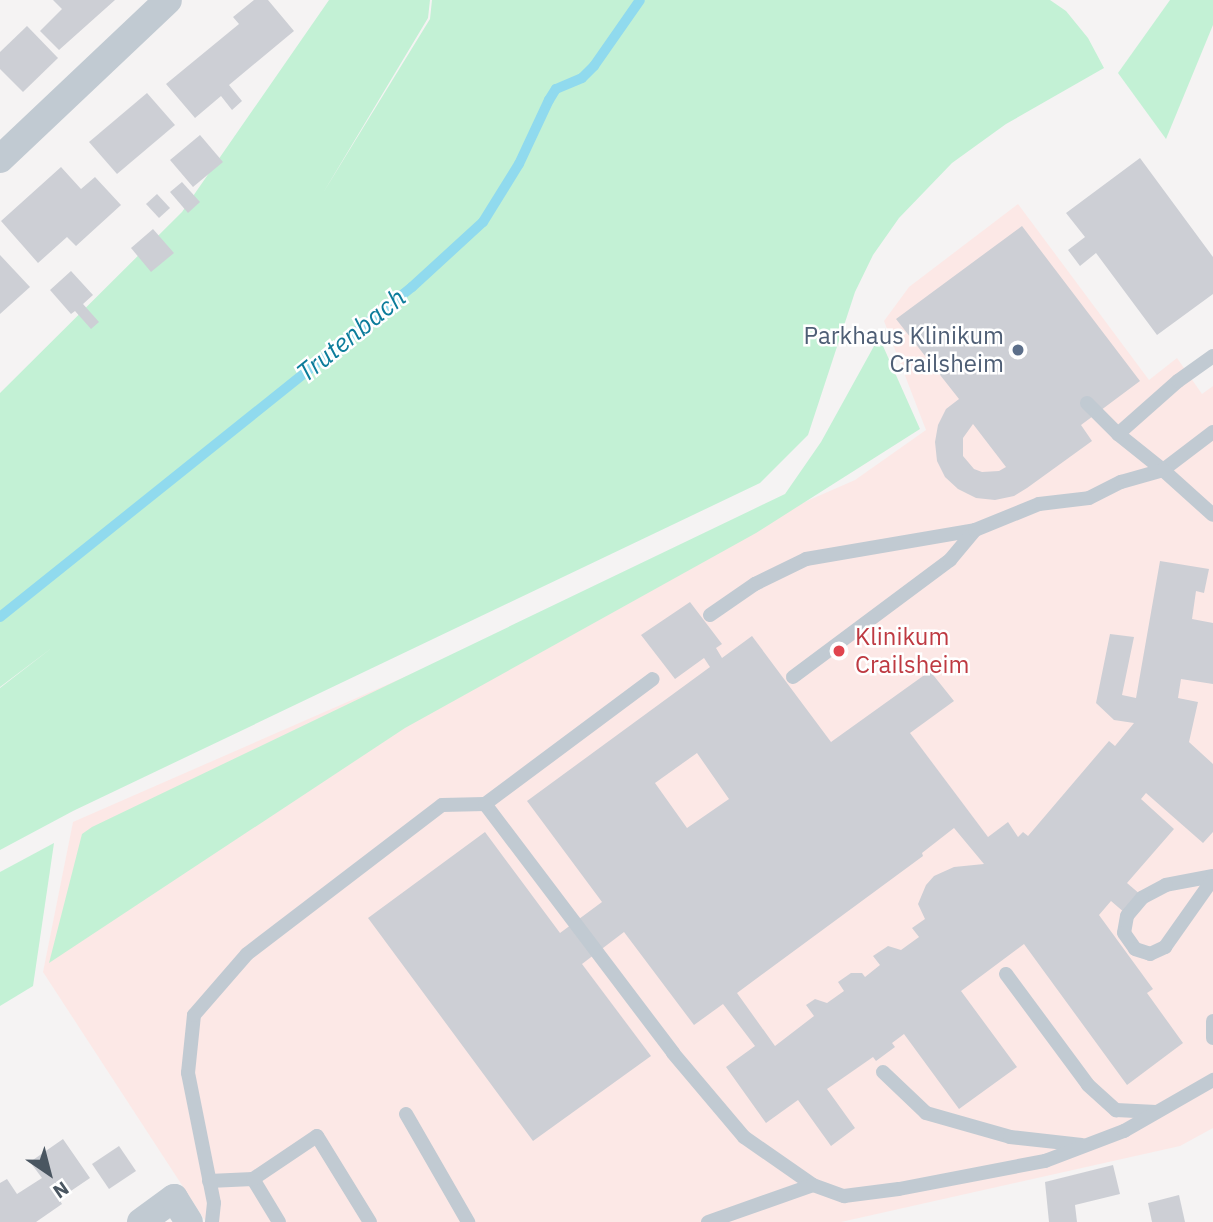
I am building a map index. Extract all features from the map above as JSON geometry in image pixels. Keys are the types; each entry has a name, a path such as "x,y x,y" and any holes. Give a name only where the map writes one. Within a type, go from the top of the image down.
{"street":[{"path":"0,159 168,0"},
{"path":"141,1222 181,1210"}],"lane":[{"path":"1118,434 1178,381 1213,356"},
{"path":"1087,403 1118,434 1213,515"},
{"path":"710,615 755,584 806,559 975,530 1039,504 1089,498 1121,482 1163,470 1213,432"},
{"path":"793,677 950,560 975,530"},
{"path":"212,1222 214,1203 188,1073 194,1015 247,954 442,806 485,804 653,679"},
{"path":"485,804 673,1053 744,1137 813,1185 844,1196 899,1189 1045,1161 1124,1131 1213,1080"},
{"path":"1213,877 1165,947 1150,954 1135,949 1125,933 1127,916 1142,898 1166,885 1213,877"},
{"path":"1006,974 1088,1085 1116,1110 1158,1113"},
{"path":"1213,1021 1213,1038"},
{"path":"883,1072 926,1113 1010,1137 1084,1146"},
{"path":"406,1114 468,1222"},
{"path":"209,1181 253,1179 317,1136 370,1222"},
{"path":"253,1179 279,1222"},
{"path":"708,1222 813,1185"}],"shaded area":[{"name":"Klinikum Crailsheim","path":"1018,204 1149,380 1177,358 1202,394 1213,386 1213,1128 1180,1146 841,1222 206,1222 43,972 73,822 855,480 926,430 884,321 909,287"}],"green space":[{"path":"329,0 430,0 428,18 323,193 430,19 432,0 1050,0 1066,11 1088,38 1104,68 1006,124 952,163 899,218 873,255 855,292 808,435 760,483 73,811 0,850 0,688 53,647 0,687 0,393 182,212"},
{"path":"1170,0 1213,0 1213,25 1166,139 1118,73"},
{"path":"879,337 920,429 756,533 405,728 49,963 82,834 785,494 821,442"},
{"path":"54,843 33,986 0,1006 0,872"}],"building":[{"path":"53,0 115,0 59,50 40,31 62,9"},
{"path":"254,0 268,0 294,31 229,85 242,101 232,110 221,96 195,118 166,84 239,24 233,17"},
{"path":"27,26 58,58 23,92 0,69 0,52"},
{"path":"147,93 175,125 117,174 89,142"},
{"path":"200,135 223,162 193,187 170,160"},
{"path":"1140,158 1213,257 1213,294 1157,335 1096,253 1080,266 1068,250 1085,237 1066,213"},
{"path":"61,167 81,189 95,177 121,205 76,246 67,237 38,263 1,221"},
{"path":"182,182 200,202 188,213 170,192"},
{"path":"157,194 170,208 159,218 146,204"},
{"name":"Parkhaus Klinikum Crailsheim","path":"1022,226 1140,381 1081,425 1092,441 1027,488 1014,496 995,500 976,498 958,489 945,477 937,461 935,442 938,425 946,409 959,399 896,319","holes":["973,424 1006,467 999,471 982,472 974,469 963,456 963,438"]},
{"path":"153,229 174,253 151,272 131,248"},
{"path":"0,255 30,287 0,314"},
{"path":"71,271 93,295 83,304 99,322 91,329 75,311 71,314 50,290"},
{"path":"1160,561 1209,569 1204,593 1196,591 1192,619 1213,623 1213,684 1181,679 1178,698 1198,702 1189,742 1213,764 1213,832 1203,843 1146,793 1141,799 1174,829 1127,883 1141,895 1125,913 1111,901 1099,915 1153,989 1147,993 1183,1043 1127,1085 1024,944 961,991 1017,1067 959,1109 904,1034 892,1043 895,1047 876,1061 873,1057 827,1089 855,1128 831,1146 798,1100 766,1123 726,1067 755,1046 723,1004 694,1025 624,932 582,964 651,1056 533,1141 368,918 485,832 560,933 602,902 527,801 710,667 704,658 675,679 641,635 690,602 722,644 716,648 722,658 752,636 831,742 930,671 954,701 910,733 988,837 1008,822 1018,837 1023,832 1028,836 1109,741 1115,746 1134,723 1114,720 1096,703 1110,634 1134,637 1122,695 1136,698","holes":["697,753 729,799 687,828 655,783","954,828 984,864 954,867 934,876 926,885 918,904 925,919 912,928 919,937 901,950 888,946 873,956 880,965 865,977 862,973 851,973 838,982 844,991 827,1003 815,999 806,1005 814,1016 775,1046 737,993 923,856 922,853"]},
{"path":"63,1139 90,1178 59,1199 62,1204 36,1222 0,1222 0,1183 7,1179 17,1194 42,1178 30,1162"},
{"path":"119,1146 136,1171 109,1189 92,1164"},
{"path":"1113,1165 1120,1194 1075,1205 1077,1222 1049,1222 1045,1182"},
{"path":"1179,1195 1185,1222 1152,1222 1148,1203"}],"waterway":[{"name":"Trutenbach","path":"0,617 412,287 483,222 519,164 556,89 582,78 594,66 640,0"}],"place":[{"name":"Parkhaus Klinikum Crailsheim","path":"1018,350"},
{"name":"Klinikum Crailsheim","path":"839,651"}]}
